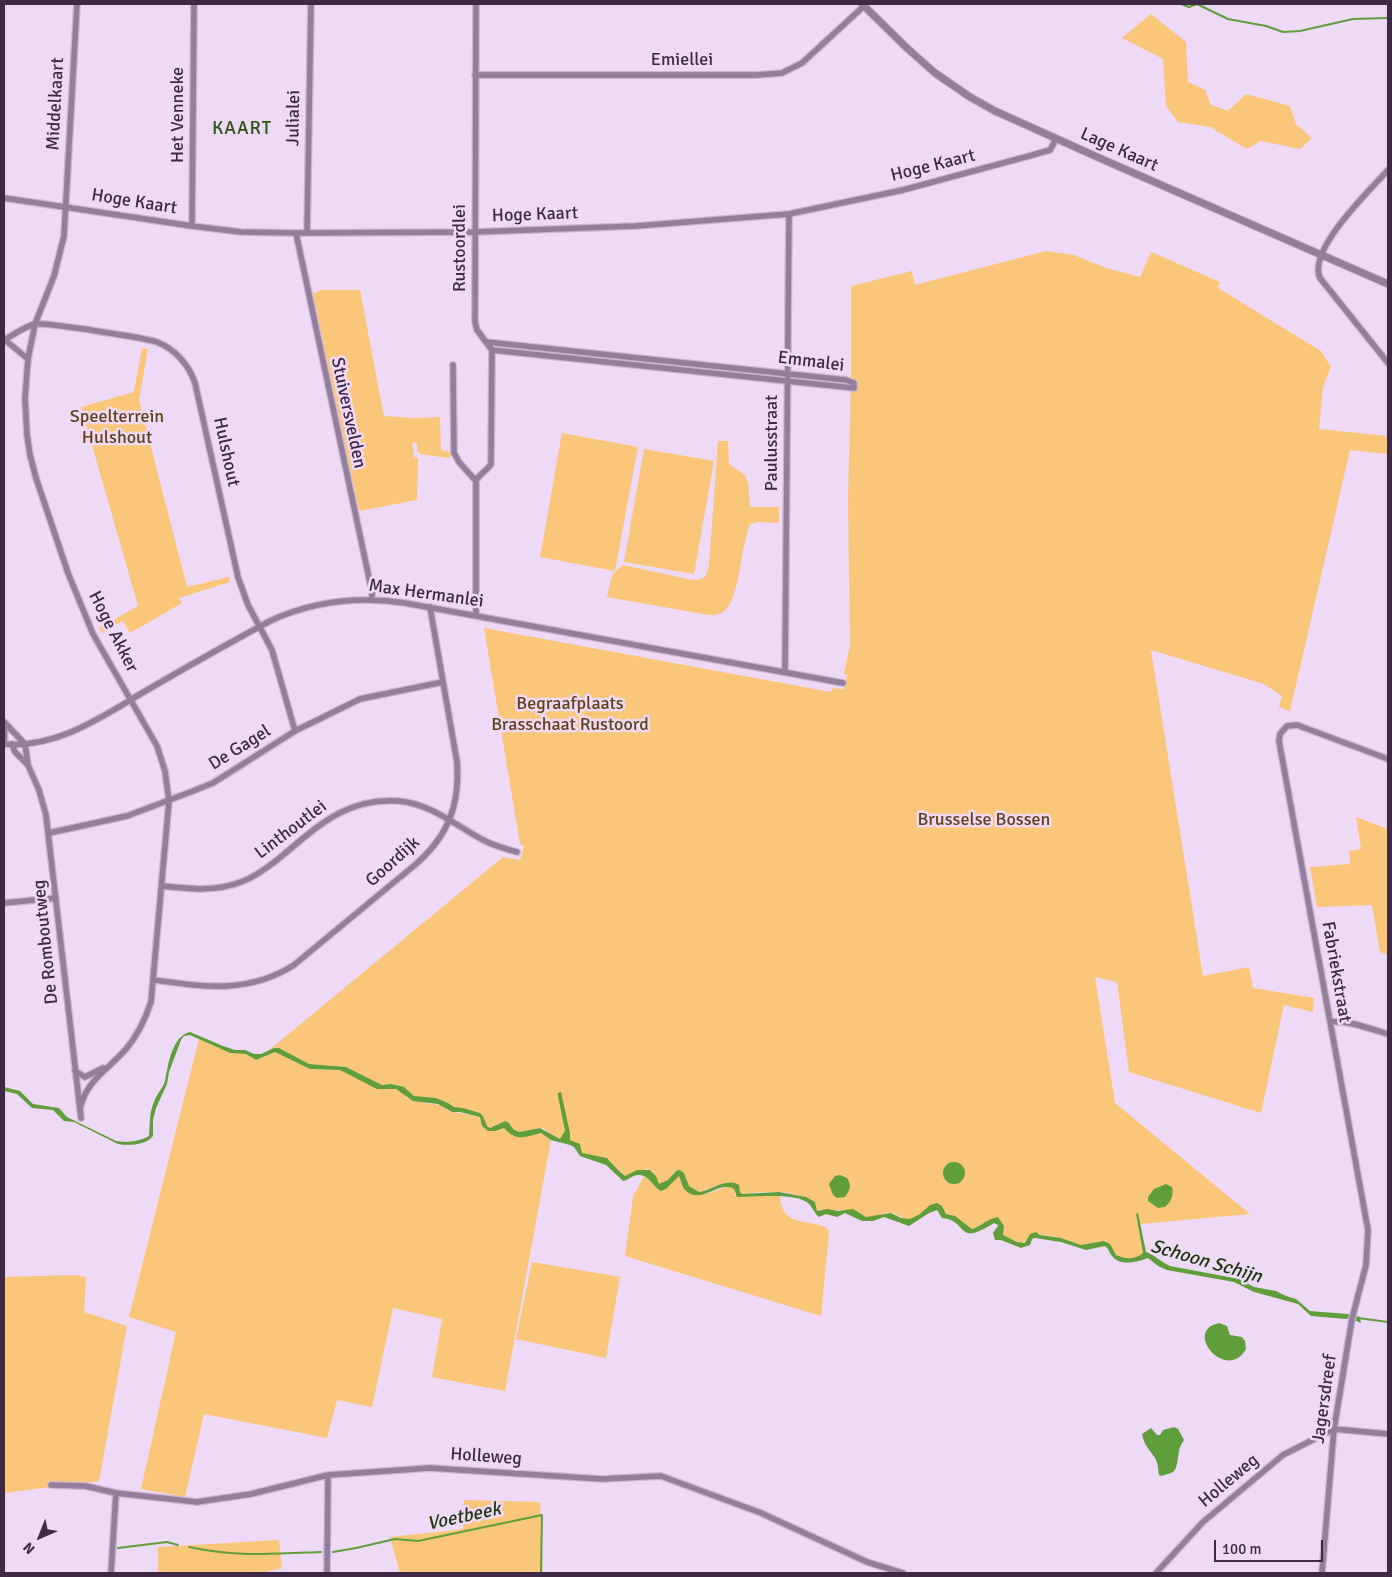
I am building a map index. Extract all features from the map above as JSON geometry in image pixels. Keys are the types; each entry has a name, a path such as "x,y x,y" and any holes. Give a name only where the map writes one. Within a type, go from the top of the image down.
{"street":[{"name":"Middelkaart","path":"66,207 77,4"},
{"name":"Het Venneke","path":"192,226 194,4"},
{"name":"Julialei","path":"307,233 311,4"},
{"name":"Rustoordlei","path":"476,4 474,322 477,330 492,350"},
{"name":"Emiellei","path":"475,75 757,75 782,72 802,62 863,5"},
{"name":"Lage Kaart","path":"863,5 935,73 987,106 1056,139 1388,284"},
{"name":"Hoge Kaart","path":"4,198 242,232 475,232 636,226 789,214 903,190 1029,156 1050,150 1056,139"},
{"path":"1388,170 1340,223 1320,254 1317,269 1320,278 1388,363"},
{"name":"Hoge Akker","path":"66,207 64,236 58,262 35,324 28,359 24,413 30,455 68,573 84,615 157,746 165,770 169,801 151,1002 142,1027 114,1062 89,1086 83,1097 80,1109"},
{"name":"Paulusstraat","path":"785,672 789,214"},
{"name":"Stuiversvelden","path":"296,233 372,599"},
{"path":"28,359 4,340 35,324"},
{"name":"Hulshout","path":"35,324 157,342 177,355 186,365 195,383 238,577 245,597 268,639 295,731"},
{"name":"Emmalei","path":"486,342 846,380 854,383 854,388 492,350"},
{"path":"476,615 476,481 491,464 492,350"},
{"path":"453,365 454,453 458,462 476,481"},
{"name":"Max Hermanlei","path":"4,744 25,744 50,739 83,727 260,626 284,615 318,604 350,600 372,599 430,607 843,683"},
{"name":"Goordijk","path":"154,980 233,986 258,983 284,972 422,859 440,838 450,820 455,804 458,775 430,607"},
{"name":"De Gagel","path":"49,833 127,816 169,801 213,782 295,731 360,699 443,682"},
{"path":"4,723 25,744"},
{"path":"4,723 4,744"},
{"name":"Fabriekstraat","path":"1368,1230 1279,741 1281,732 1286,726 1292,725 1388,759"},
{"name":"De Romboutweg","path":"12,744 15,752 28,765"},
{"name":"De Romboutweg","path":"25,744 28,765 43,802 49,833 81,1118"},
{"name":"Linthoutlei","path":"162,886 204,890 243,882 264,870 324,821 348,808 386,800 412,803 436,812 486,842 517,852"},
{"path":"4,903 56,898"},
{"path":"1330,1022 1354,1025 1388,1034"},
{"name":"Hoge Akker","path":"76,1071 82,1076 90,1076 114,1062"},
{"name":"Jagersdreef","path":"1322,1573 1334,1429 1352,1316 1366,1265 1368,1230"},
{"path":"1334,1429 1388,1434"},
{"name":"Holleweg","path":"1156,1573 1203,1522 1282,1455 1334,1429"},
{"name":"Holleweg","path":"51,1485 85,1486 116,1493 197,1502 251,1494 328,1475 430,1468 602,1479 661,1476 761,1513 867,1562 904,1573"},
{"path":"327,1573 328,1475"},
{"path":"111,1573 116,1493"}],"green space":[{"path":"1151,14 1186,42 1188,82 1205,90 1211,105 1228,111 1246,94 1290,106 1296,124 1312,138 1300,149 1261,141 1247,149 1210,127 1178,122 1166,106 1163,59 1122,38"},
{"name":"Brusselse Bossen","path":"1046,251 1074,255 1106,268 1140,277 1151,252 1220,282 1218,288 1321,351 1331,367 1323,387 1319,429 1388,436 1388,454 1350,450 1290,711 1279,707 1282,696 1264,684 1151,650 1203,976 1249,967 1253,988 1314,998 1313,1012 1284,1005 1261,1113 1129,1072 1117,982 1095,977 1115,1103 1250,1214 1140,1224 1138,1213 1136,1213 1143,1253 1137,1257 1130,1258 1116,1255 1106,1241 1081,1245 1057,1237 1036,1234 1030,1235 1024,1243 1017,1242 1003,1235 1004,1226 998,1217 972,1229 952,1215 946,1214 937,1203 914,1218 908,1219 892,1213 868,1217 855,1210 817,1211 815,1202 806,1197 784,1192 742,1194 740,1188 727,1182 699,1192 689,1186 684,1173 675,1171 668,1180 660,1184 658,1184 653,1173 647,1169 625,1176 607,1158 584,1154 581,1152 580,1146 556,1137 543,1128 520,1132 516,1131 509,1123 503,1122 490,1128 480,1113 454,1107 436,1098 414,1096 404,1087 391,1084 382,1085 346,1067 309,1064 279,1048 268,1051 503,857 520,860 524,846 520,844 484,628 831,692 833,688 844,689 847,675 844,674 850,645 848,500 851,286 912,271 915,285"},
{"path":"321,290 360,290 384,416 440,417 441,450 450,452 451,456 448,458 421,454 417,451 417,443 412,443 414,457 418,458 417,500 359,511 313,294"},
{"name":"Speelterrein Hulshout","path":"142,348 148,349 139,400 187,587 229,577 230,582 179,598 182,603 130,633 123,621 102,633 99,628 138,606 81,407 134,392"},
{"path":"562,433 638,447 615,571 540,557"},
{"path":"718,441 728,441 729,463 745,475 748,483 750,507 779,507 779,523 757,522 749,527 736,588 728,606 721,613 708,615 607,597 612,575 623,565 692,580 701,579 706,576 709,565"},
{"path":"644,449 714,461 694,574 624,562"},
{"path":"1356,817 1388,829 1388,955 1380,952 1372,905 1317,907 1310,867 1350,864 1349,851 1361,849"},
{"path":"199,1039 230,1053 246,1054 256,1060 275,1052 310,1069 340,1070 377,1088 393,1088 403,1093 407,1098 441,1105 448,1111 480,1117 482,1126 495,1131 504,1128 509,1133 541,1133 551,1140 505,1391 432,1377 442,1319 393,1308 372,1407 337,1400 327,1438 204,1414 185,1497 141,1489 176,1332 129,1317"},
{"path":"644,1176 661,1191 666,1189 679,1176 684,1188 707,1194 726,1187 734,1188 735,1195 780,1196 785,1213 790,1218 827,1228 829,1232 821,1316 625,1256 633,1197"},
{"path":"532,1262 620,1277 606,1358 516,1339"},
{"path":"75,1275 86,1277 84,1312 127,1326 99,1481 4,1493 4,1277"},
{"path":"464,1500 540,1502 543,1573 400,1573 390,1537 463,1529"},
{"path":"279,1540 282,1568 260,1573 158,1573 158,1547"}],"shaded area":[{"path":"190,1032 235,1050 245,1050 254,1054 261,1054 274,1048 279,1048 309,1064 346,1067 382,1085 391,1084 404,1087 414,1096 436,1098 454,1107 480,1113 490,1128 505,1121 519,1132 540,1128 560,1139 565,1131 558,1096 558,1093 561,1092 570,1140 580,1144 582,1153 607,1158 625,1176 637,1170 650,1170 656,1176 659,1184 668,1180 676,1171 680,1170 684,1173 689,1186 699,1192 730,1182 739,1185 742,1194 779,1192 806,1197 815,1202 817,1211 853,1209 866,1217 891,1213 901,1218 910,1219 920,1214 930,1205 937,1203 942,1206 946,1214 955,1216 972,1229 998,1217 1004,1226 1003,1235 1017,1242 1025,1243 1030,1234 1036,1232 1040,1235 1061,1238 1081,1245 1104,1241 1110,1244 1116,1255 1126,1258 1137,1257 1143,1253 1136,1214 1138,1213 1146,1252 1170,1266 1239,1279 1254,1287 1276,1291 1296,1299 1310,1311 1348,1314 1360,1317 1361,1323 1350,1318 1311,1316 1298,1304 1254,1292 1234,1282 1167,1270 1148,1258 1134,1262 1120,1262 1112,1256 1105,1246 1086,1250 1061,1242 1035,1238 1032,1239 1030,1245 1021,1248 1001,1240 995,1240 993,1233 998,1225 994,1223 982,1230 968,1233 956,1223 942,1218 937,1210 909,1226 884,1217 873,1221 862,1221 845,1213 837,1217 826,1214 819,1217 809,1204 803,1200 763,1196 737,1197 734,1189 728,1187 703,1194 691,1194 684,1189 679,1176 666,1189 661,1191 642,1175 636,1175 623,1181 606,1165 580,1156 574,1147 551,1140 541,1133 517,1137 504,1128 488,1131 482,1126 480,1117 452,1112 438,1104 413,1101 396,1089 377,1089 340,1070 310,1069 275,1052 256,1060 246,1054 230,1053 190,1035 184,1036 181,1040 169,1072 167,1084 156,1108 153,1120 153,1136 142,1143 132,1145 118,1144 74,1122 64,1121 53,1110 32,1108 17,1094 4,1091 4,1087 20,1091 33,1104 59,1108 67,1117 116,1141 129,1142 142,1139 149,1136 152,1106 164,1084 169,1060 175,1045 179,1039"},
{"path":"954,1162 962,1165 965,1173 962,1181 954,1184 946,1181 943,1173 946,1165"},
{"path":"840,1175 847,1178 850,1188 845,1197 837,1198 833,1195 829,1184 835,1176"},
{"path":"1166,1184 1172,1187 1172,1198 1165,1207 1158,1208 1148,1201 1148,1197 1154,1189"},
{"path":"1219,1323 1227,1326 1230,1335 1242,1337 1245,1341 1246,1349 1238,1358 1229,1360 1219,1358 1206,1344 1205,1335 1209,1328"},
{"path":"1174,1427 1178,1429 1184,1440 1180,1447 1174,1471 1162,1476 1159,1475 1156,1460 1145,1444 1142,1434 1151,1428 1157,1435 1160,1435 1163,1430"}],"waterway":[{"path":"1181,4 1189,7 1197,4"},
{"path":"1197,4 1228,19 1266,26 1283,32 1300,31 1353,19 1388,18"},
{"path":"1358,1318 1388,1322"},
{"name":"Voetbeek","path":"333,1552 395,1539 418,1541 542,1515 541,1573"},
{"name":"Voetbeek","path":"118,1548 167,1542 178,1545"},
{"name":"Voetbeek","path":"189,1547 239,1554 321,1552"}],"district":[{"name":"KAART","path":"242,129"}],"park label":[{"name":"Begraafplaats Brasschaat Rustoord","path":"570,714"}],"water label":[{"name":"Schoon Schijn","path":"1206,1262"}]}
